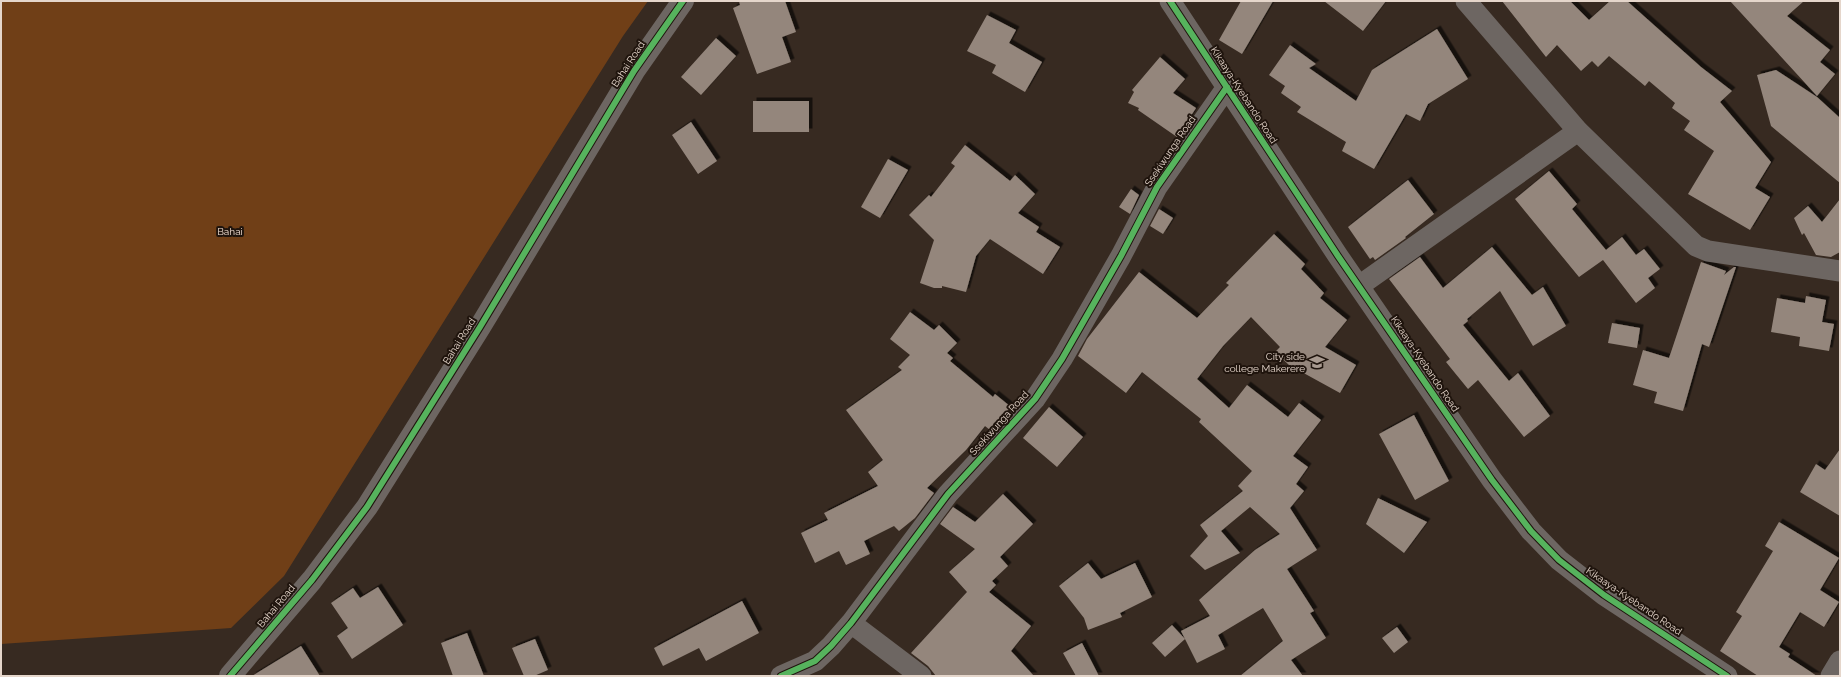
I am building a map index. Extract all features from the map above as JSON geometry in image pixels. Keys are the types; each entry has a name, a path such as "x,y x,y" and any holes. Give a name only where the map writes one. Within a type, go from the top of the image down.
{"street":[{"name":"Bahai Road","path":"230,676 312,580 367,507 480,327 634,71 683,1"},
{"name":"Kikaaya-Kyebando Road","path":"1170,1 1359,286 1492,480 1532,531 1559,560 1604,595 1727,676"},
{"path":"1466,1 1578,131 1696,246 1708,251 1840,271"},
{"name":"Ssekiwunga Road","path":"781,676 815,661 851,624 948,494 1035,399 1062,359 1121,256 1157,187 1227,88"},
{"path":"1359,286 1578,131"},
{"path":"851,624 921,676"},
{"path":"1832,676 1840,661"}],"green space":[{"name":"Bahai","path":"1,1 648,1 623,36 284,576 231,628 1,644"}],"building":[{"path":"739,1 785,1 796,32 782,37 791,62 757,74 733,8 740,5"},
{"path":"1241,1 1273,1 1242,54 1219,40"},
{"path":"1324,1 1386,1 1363,31"},
{"path":"1502,1 1570,1 1589,20 1610,1 1627,1 1701,67 1732,91 1720,102 1771,162 1755,188 1770,197 1750,230 1688,194 1714,151 1684,130 1690,121 1672,108 1675,103 1649,81 1645,86 1609,56 1598,67 1592,61 1581,71 1557,45 1546,57"},
{"path":"1730,1 1804,1 1787,16 1830,50 1820,62 1835,74 1817,96"},
{"path":"987,15 1016,30 1009,43 1042,62 1025,92 992,73 996,65 967,51"},
{"path":"1437,29 1468,79 1428,104 1420,121 1406,114 1374,169 1342,151 1346,142 1297,112 1301,107 1281,93 1285,86 1269,75 1290,45 1316,64 1309,68 1356,101 1372,70"},
{"path":"716,38 736,56 701,95 681,77"},
{"path":"1160,57 1185,79 1173,93 1196,108 1177,137 1138,110 1139,108 1128,103 1134,92 1132,90"},
{"path":"1776,70 1817,97 1840,118 1840,183 1771,126 1757,75"},
{"path":"753,101 809,101 809,132 753,132"},
{"path":"691,122 717,161 698,174 672,135"},
{"path":"965,145 1010,181 1015,175 1035,194 1018,213 1039,227 1036,232 1060,247 1043,274 990,239 976,256 966,292 942,286 942,288 934,288 920,283 934,240 909,215 929,195 931,197 955,166 951,163"},
{"path":"888,159 908,170 880,218 861,207"},
{"path":"1549,171 1577,204 1572,209 1606,250 1622,237 1636,255 1644,249 1660,269 1648,278 1655,288 1636,303 1603,260 1579,277 1515,199"},
{"path":"1408,180 1434,214 1405,237 1406,238 1375,260 1373,257 1370,259 1348,227"},
{"path":"1131,189 1139,195 1130,214 1119,207"},
{"path":"1840,199 1840,252 1831,257 1816,255 1804,233 1802,235 1794,218 1808,206 1822,222"},
{"path":"1159,209 1173,218 1163,234 1150,226"},
{"path":"1274,234 1305,264 1301,269 1324,293 1320,298 1347,320 1325,347 1356,365 1340,393 1289,365 1275,352 1280,347 1251,317 1223,346 1197,379 1229,408 1247,385 1288,417 1299,403 1321,420 1293,456 1308,467 1296,484 1304,491 1290,508 1317,550 1287,569 1314,611 1310,613 1326,638 1291,660 1303,676 1240,676 1283,641 1263,608 1218,635 1225,649 1197,663 1181,631 1210,616 1199,600 1255,550 1280,534 1250,507 1221,531 1240,553 1205,570 1190,556 1208,536 1200,525 1243,491 1238,486 1252,471 1199,422 1201,419 1142,372 1126,393 1078,356 1087,339 1139,272 1197,318 1229,285 1226,283"},
{"path":"1492,247 1532,295 1543,287 1566,326 1533,346 1500,291 1467,319 1468,321 1463,325 1509,381 1518,373 1550,416 1524,437 1478,380 1468,389 1446,362 1450,359 1389,279 1420,257 1443,288"},
{"path":"1701,262 1726,271 1724,275 1736,267 1709,347 1702,344 1683,411 1654,403 1657,392 1633,385 1643,350 1669,358"},
{"path":"1806,296 1826,300 1822,322 1834,324 1829,351 1799,346 1800,337 1771,332 1777,298 1805,303"},
{"path":"910,312 934,330 939,325 957,343 947,353 953,358 950,361 993,397 995,394 1011,407 990,430 985,426 966,450 927,488 934,493 915,518 899,531 894,526 864,541 870,554 846,565 839,551 815,563 801,533 828,520 824,513 878,486 868,472 883,460 846,410 902,370 898,367 910,355 890,339"},
{"path":"1612,323 1640,328 1637,348 1608,343"},
{"path":"1049,407 1083,437 1057,467 1023,438"},
{"path":"1414,415 1449,481 1415,500 1379,434"},
{"path":"1840,449 1840,516 1800,492 1816,464 1825,470"},
{"path":"1003,494 1033,524 1000,557 1008,566 992,581 996,585 989,592 1031,626 1011,651 1034,676 936,676 928,666 911,653 967,592 949,572 975,549 940,524 953,507 975,522"},
{"path":"1378,498 1427,522 1404,553 1366,524"},
{"path":"1779,522 1839,558 1820,590 1839,602 1824,627 1800,612 1779,647 1790,654 1788,657 1817,676 1758,676 1720,651 1742,616 1736,612 1773,551 1765,546"},
{"path":"1088,563 1101,579 1135,563 1152,597 1120,613 1122,617 1088,630 1084,618 1059,586"},
{"path":"378,587 403,625 352,659 337,636 348,628 331,603 353,588 360,598"},
{"path":"742,601 759,633 706,661 699,648 663,666 654,648"},
{"path":"1172,625 1185,639 1165,657 1152,643"},
{"path":"1397,627 1408,642 1394,653 1382,638"},
{"path":"467,633 484,676 453,676 441,643"},
{"path":"535,639 548,670 534,676 524,676 512,648"},
{"path":"1082,643 1099,676 1076,676 1063,653"},
{"path":"301,646 320,676 252,676"}],"cycle path":[{"path":"230,676 312,580 367,507 480,327 634,71 683,1"},
{"path":"1170,1 1338,256 1492,480 1531,531 1559,560 1604,595 1727,676"},
{"path":"781,676 815,661 831,646 851,623 948,494 1035,399 1062,359 1121,256 1157,187 1227,87"}],"place":[{"name":"City side college Makerere","path":"1317,362"}]}
